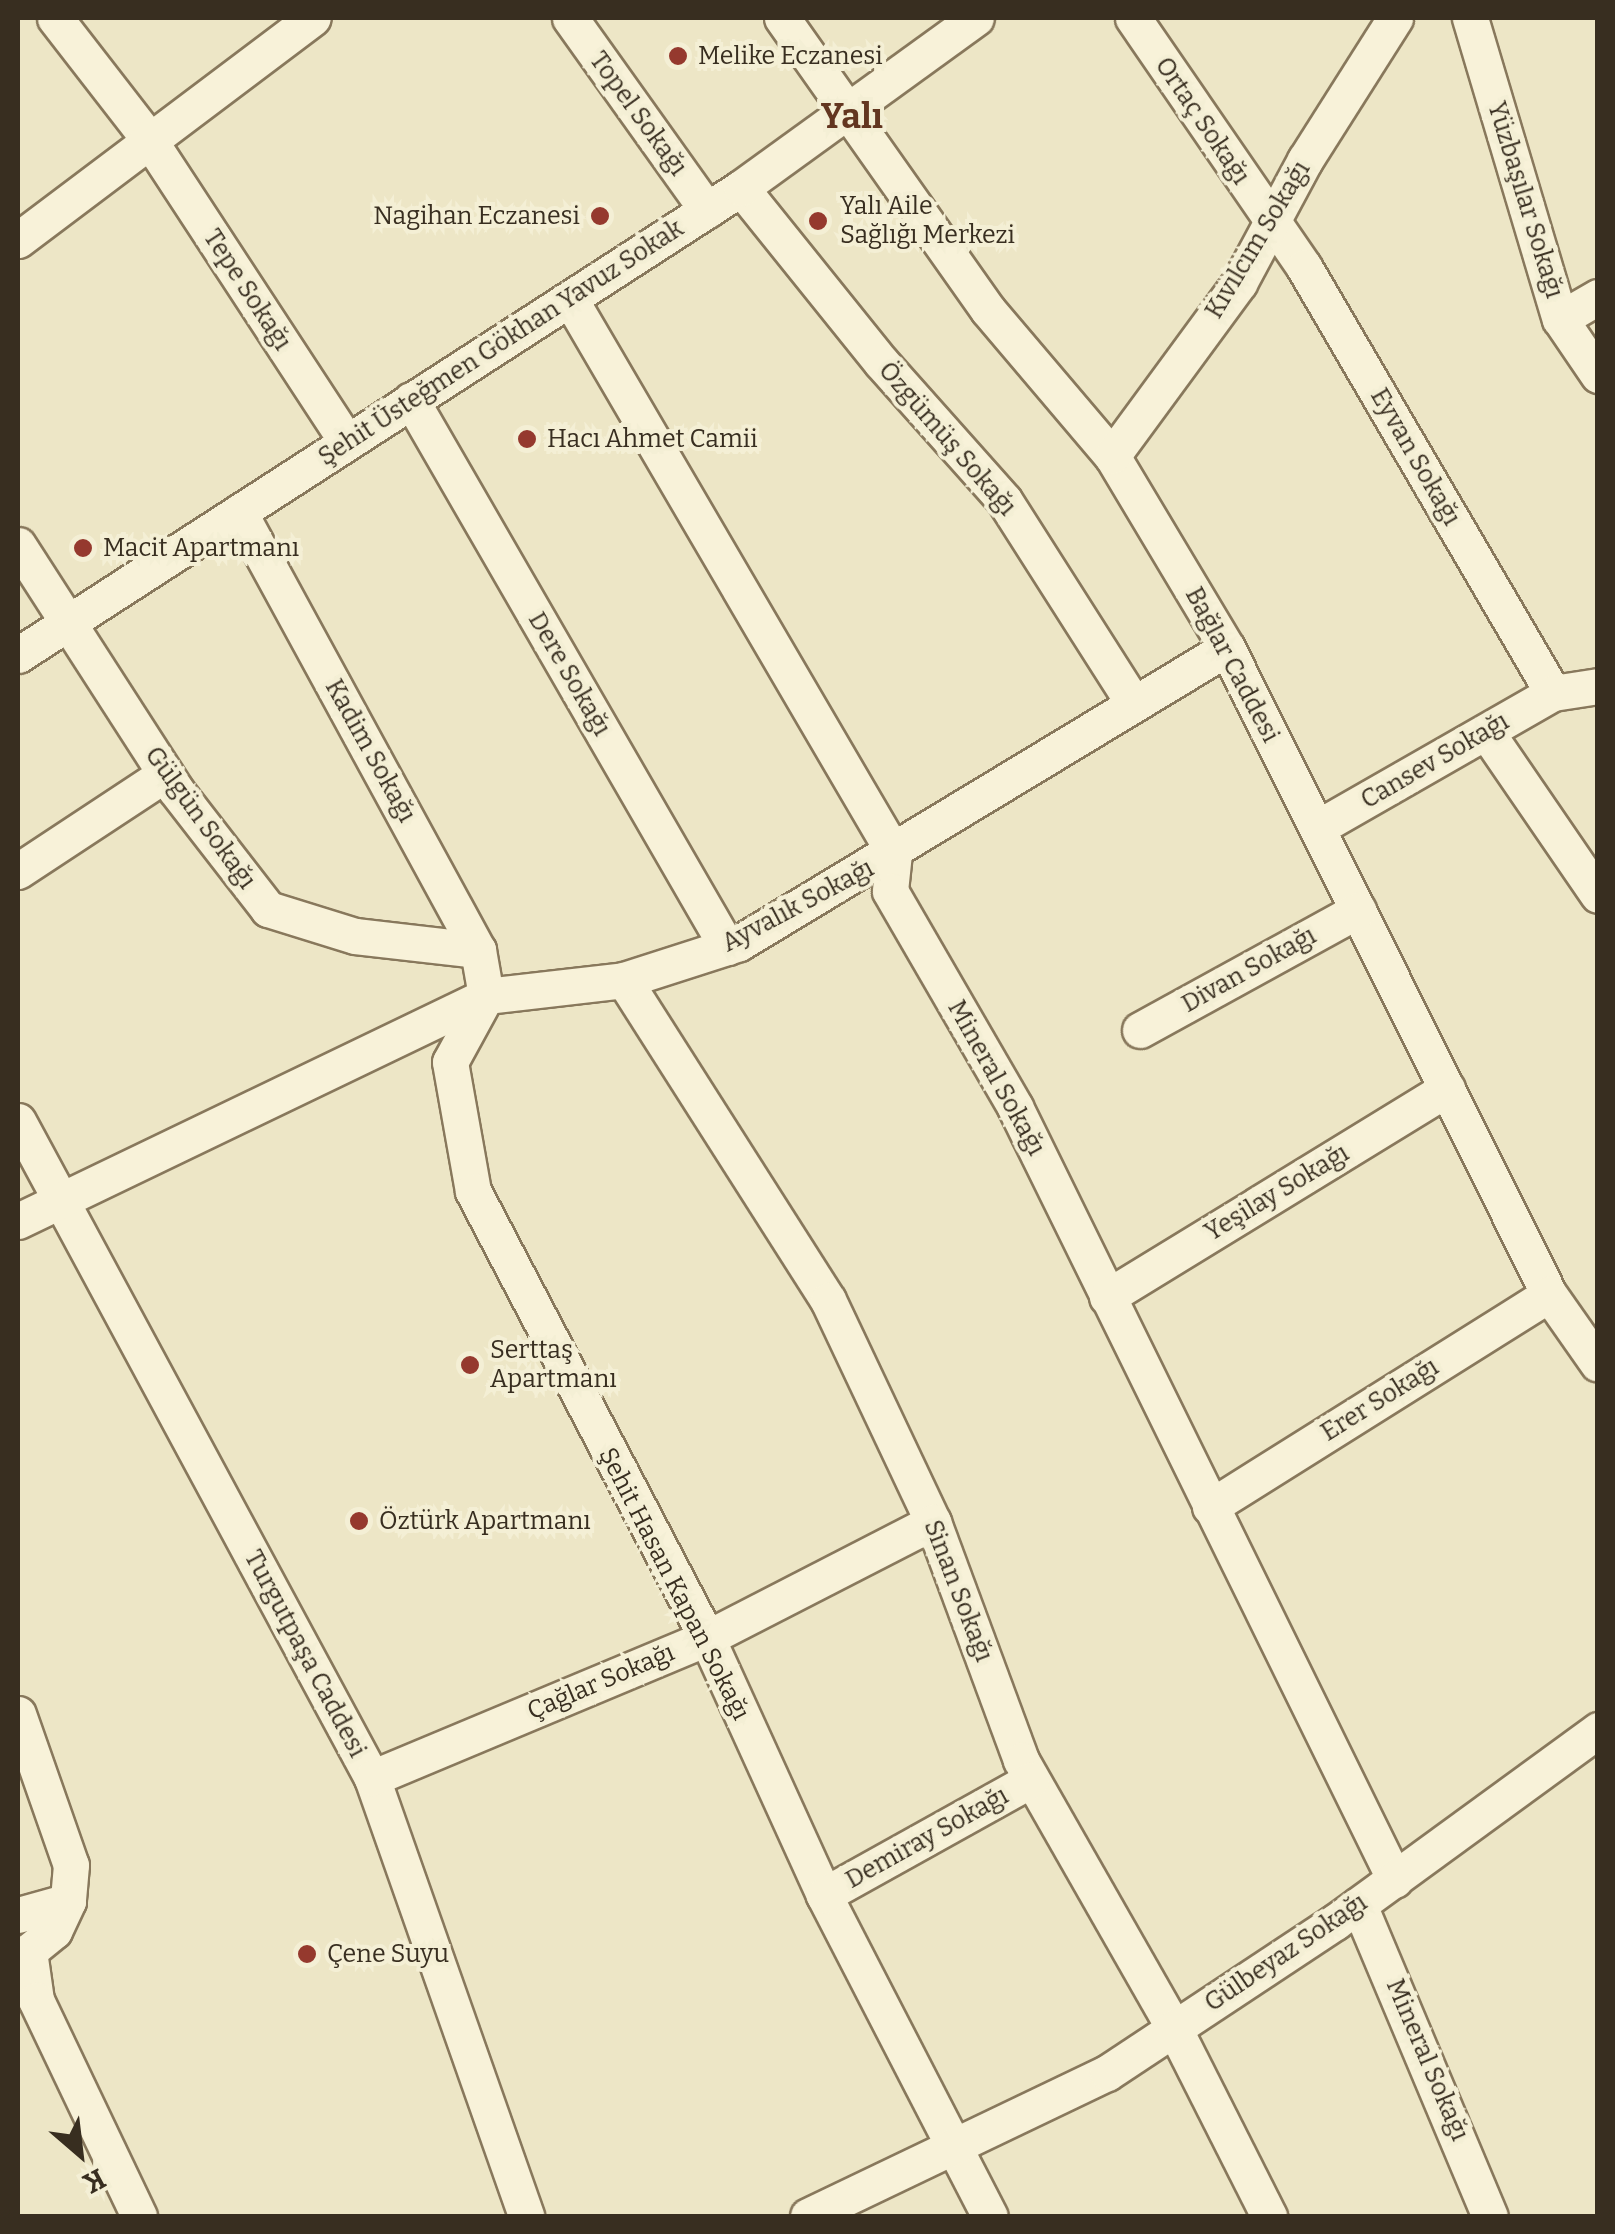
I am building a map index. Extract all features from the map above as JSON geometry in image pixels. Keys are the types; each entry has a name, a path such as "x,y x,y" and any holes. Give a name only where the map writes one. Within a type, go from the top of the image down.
{"street":[{"name":"Tepe Sokağı","path":"55,18 148,138 347,442"},
{"path":"18,240 148,138 314,18"},
{"name":"Topel Sokağı","path":"570,18 707,210"},
{"name":"Bağlar Caddesi","path":"782,18 988,310 1112,456 1227,648 1549,1294 1598,1364"},
{"name":"Şehit Üsteğmen Gökhan Yavuz Sokak","path":"18,655 741,188 848,116 976,18"},
{"name":"Ortaç Sokağı","path":"1134,18 1271,224"},
{"name":"Kıvılcım Sokağı","path":"1112,456 1239,283 1395,18"},
{"name":"Yüzbaşılar Sokağı","path":"1470,18 1560,319 1598,375"},
{"name":"Özgümüş Sokağı","path":"741,188 880,362 1004,500 1134,704"},
{"name":"Eyvan Sokağı","path":"1271,224 1304,268 1553,693"},
{"path":"1560,319 1598,297"},
{"name":"Mineral Sokağı","path":"570,299 894,853 890,891 1015,1107 1394,1880"},
{"name":"Dere Sokağı","path":"411,400 727,947"},
{"name":"Kadim Sokağı","path":"239,512 478,950 486,996"},
{"name":"Gülgün Sokağı","path":"18,545 165,774 268,910 354,936 478,950"},
{"name":"Ayvalık Sokağı","path":"18,1221 486,996 624,980 727,947 894,853 1227,648"},
{"path":"1553,693 1598,686"},
{"name":"Cansev Sokağı","path":"1316,828 1553,693"},
{"path":"1486,733 1598,895"},
{"path":"18,871 165,774"},
{"name":"Divan Sokağı","path":"1140,1030 1358,910"},
{"name":"Sinan Sokağı","path":"624,980 828,1300 934,1522 1031,1780 1174,2028 1269,2216"},
{"name":"Şehit Hasan Kapan Sokağı","path":"486,996 450,1062 473,1191 707,1638 824,1895 990,2216"},
{"name":"Yeşilay Sokağı","path":"1107,1297 1448,1089"},
{"name":"Turgutpaşa Caddesi","path":"18,1121 372,1778 526,2216"},
{"name":"Erer Sokağı","path":"1210,1507 1549,1294"},
{"name":"Çağlar Sokağı","path":"372,1778 707,1638 934,1522"},
{"path":"18,1714 71,1866 68,1900 54,1931 30,1952 36,2000 140,2216"},
{"name":"Gülbeyaz Sokağı","path":"808,2216 1108,2073 1359,1905 1598,1730"},
{"name":"Demiray Sokağı","path":"824,1895 1031,1780"},
{"path":"18,1915 68,1900"},
{"name":"Mineral Sokağı","path":"1359,1905 1490,2216"}],"place":[{"name":"Melike Eczanesi","path":"678,56"},
{"name":"Nagihan Eczanesi","path":"600,216"},
{"name":"Yalı Aile Sağlığı Merkezi","path":"818,221"},
{"name":"Hacı Ahmet Camii","path":"527,439"},
{"name":"Macit Apartmanı","path":"83,548"},
{"name":"Serttaş Apartmanı","path":"470,1365"},
{"name":"Öztürk Apartmanı","path":"359,1521"},
{"name":"Çene Suyu","path":"307,1954"}],"district":[{"name":"Yalı","path":"852,116"}]}
